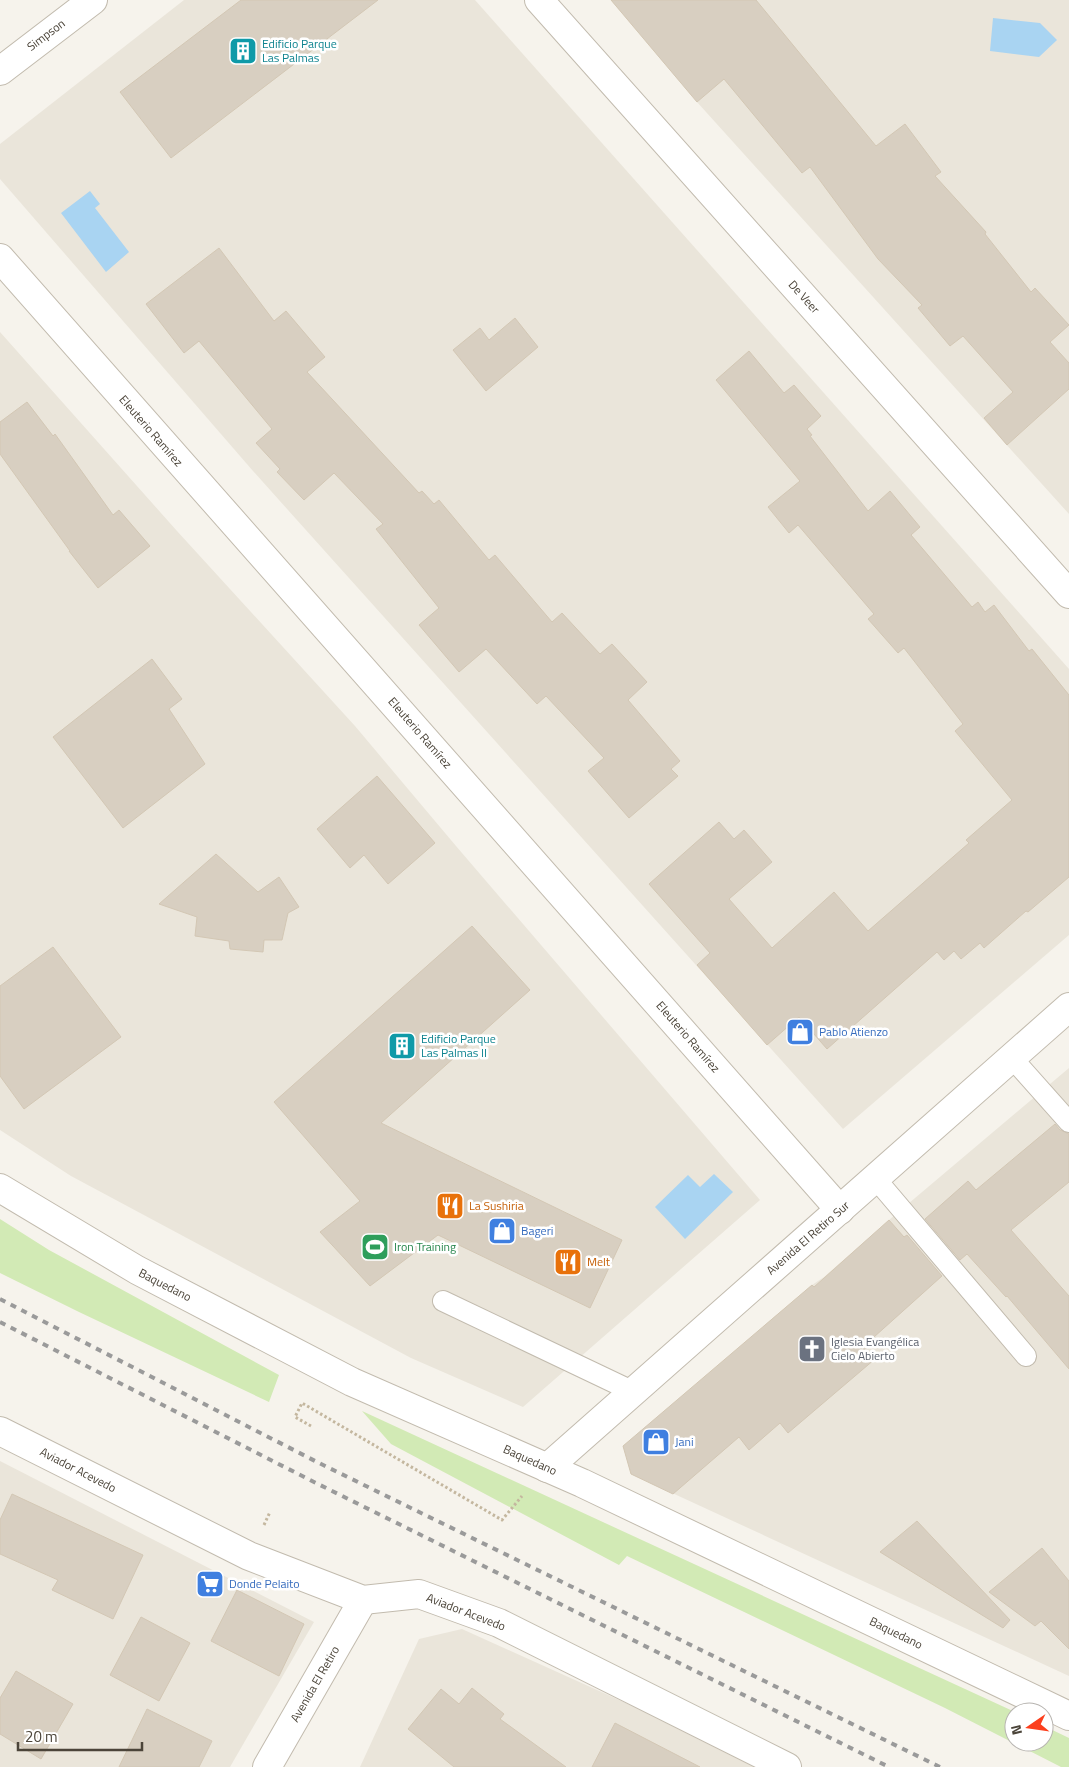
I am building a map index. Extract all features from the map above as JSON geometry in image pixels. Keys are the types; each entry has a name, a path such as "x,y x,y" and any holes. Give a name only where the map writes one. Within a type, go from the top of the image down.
{"street":[{"name":"Simpson","path":"0,71 93,0"},
{"name":"De Veer","path":"540,0 1069,594"},
{"name":"Eleuterio Ramírez","path":"0,258 840,1210"},
{"name":"Avenida El Retiro Sur","path":"547,1468 1069,1007"},
{"name":"Baquedano","path":"0,1188 137,1270 352,1382 547,1468 856,1613 1069,1716"},
{"name":"Aviador Acevedo","path":"0,1430 249,1556 363,1600 419,1594 499,1623 787,1767"},
{"name":"Avenida El Retiro","path":"267,1767 363,1600"}],"lane":[{"path":"1012,1058 1069,1122"},
{"path":"875,1178 1026,1356"},
{"path":"443,1301 634,1392"}],"path":[{"path":"311,1426 294,1417 302,1403 502,1520 547,1468"}],"shaded area":[{"path":"184,0 475,0 1069,669 1069,935 843,1129 253,471 0,179 0,144"},
{"path":"611,0 1069,0 1069,514 697,102"},
{"path":"0,332 177,531 355,726 760,1200 523,1407 411,1358 71,1176 0,1130"},
{"path":"1069,1068 1069,1676 631,1474 623,1446"},
{"path":"0,1461 314,1622 230,1767 0,1767"},
{"path":"462,1629 764,1767 360,1767 419,1639"}],"green space":[{"path":"0,1219 49,1250 279,1375 269,1402 0,1273"},
{"path":"362,1411 1004,1707 1004,1738 627,1556 619,1565 391,1444"},
{"path":"1054,1731 1069,1738 1069,1767 1061,1767 1032,1752 1054,1752"}],"water":[{"path":"993,18 1040,23 1057,40 1039,57 990,51"},
{"path":"90,191 100,204 95,208 129,252 106,272 61,213"},
{"path":"714,1174 733,1192 685,1239 655,1207 688,1175 700,1187"}],"building":[{"name":"Edificio Parque Las Palmas","path":"241,0 378,0 171,158 120,92"},
{"path":"611,0 756,0 876,146 905,124 941,172 935,176 986,232 985,234 1031,292 1035,288 1069,325 1050,342 1069,363 1069,389 1007,445 984,418 1013,392 963,336 950,346 918,308 922,305 878,259 810,167 802,173 724,79 697,102"},
{"path":"219,248 274,321 286,311 325,357 307,372 419,493 422,491 434,504 439,500 489,560 495,555 552,622 562,613 600,654 612,644 647,682 628,700 680,761 671,769 678,776 629,818 588,771 604,758 546,696 537,704 486,649 459,672 419,625 439,608 376,529 383,524 334,473 304,500 277,472 280,469 256,443 272,429 199,341 184,353 146,304"},
{"path":"515,318 538,347 486,391 453,350 480,328 489,340"},
{"path":"749,351 784,393 794,385 821,416 807,429 812,435 810,436 868,511 890,491 920,527 911,535 972,607 978,602 985,612 994,605 1029,651 1032,649 1069,695 1069,877 984,948 980,943 961,959 954,951 944,960 937,952 827,1049 799,1017 767,1045 697,965 710,953 649,884 719,822 734,839 744,830 772,862 729,899 772,948 834,892 868,931 969,843 966,840 1012,800 955,731 963,724 904,648 898,653 868,619 874,614 798,525 789,533 768,507 800,481 716,380"},
{"path":"27,402 53,436 55,434 113,515 119,510 150,546 98,588 69,551 0,454 0,422"},
{"path":"152,659 182,699 169,709 205,764 123,828 53,737"},
{"path":"377,776 435,843 388,884 364,855 350,868 317,829"},
{"path":"216,854 258,892 279,877 299,907 288,913 282,940 264,940 263,952 230,949 229,941 195,936 197,917 159,904"},
{"path":"472,926 530,990 381,1123 622,1240 590,1308 438,1235 370,1286 320,1232 360,1201 274,1102"},
{"path":"53,947 121,1037 24,1109 0,1076 0,986"},
{"path":"1055,1124 1060,1130 1069,1134 1069,1182 1011,1230 1069,1296 1069,1369 1007,1296 967,1254 960,1260 925,1219 968,1181 976,1190"},
{"path":"889,1220 904,1237 907,1235 942,1276 864,1346 875,1359 788,1433 780,1423 749,1450 739,1437 673,1494 631,1474 623,1446 812,1285 814,1287"},
{"path":"12,1494 143,1555 113,1619 52,1590 58,1580 0,1554 0,1520"},
{"path":"917,1521 1010,1620 1003,1628 880,1552"},
{"path":"1042,1548 1069,1581 1069,1649 1041,1621 1035,1626 989,1592"},
{"path":"237,1590 304,1624 279,1676 211,1641"},
{"path":"141,1617 190,1643 159,1701 110,1675"},
{"path":"16,1671 73,1704 41,1759 0,1734 0,1698"},
{"path":"472,1688 504,1714 500,1719 566,1767 454,1767 408,1729 441,1689 459,1704"},
{"path":"147,1709 212,1741 199,1767 119,1767"},
{"path":"615,1723 700,1767 592,1767"}],"railway":[{"path":"0,1299 319,1463 940,1767"},
{"path":"0,1322 312,1481 889,1767"}],"place":[{"name":"Edificio Parque Las Palmas","path":"243,51"},
{"name":"Pablo Atienzo","path":"800,1032"},
{"name":"Edificio Parque Las Palmas II","path":"402,1046"},
{"name":"La Sushiria","path":"450,1206"},
{"name":"Bageri","path":"502,1231"},
{"name":"Iron Training","path":"375,1247"},
{"name":"Melt","path":"568,1262"},
{"name":"Iglesia Evangélica Cielo Abierto","path":"812,1349"},
{"name":"Jani","path":"656,1442"},
{"name":"Donde Pelaito","path":"210,1584"}]}
